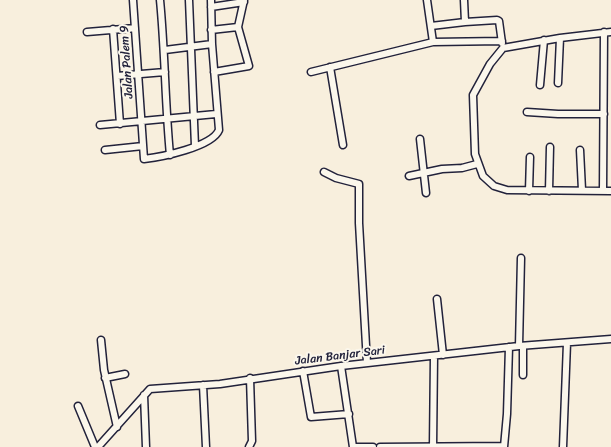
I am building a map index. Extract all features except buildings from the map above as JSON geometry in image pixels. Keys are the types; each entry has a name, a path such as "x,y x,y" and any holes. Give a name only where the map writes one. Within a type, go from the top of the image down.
{"street":[{"name":"Jalan Palem 9","path":"133,0 143,146"},
{"path":"160,0 165,50 167,119 170,155"},
{"path":"189,0 195,146"},
{"path":"105,150 143,146 144,159 170,155 195,146 217,134 219,130 216,114 211,30 211,0"},
{"path":"427,0 433,42"},
{"path":"464,0 465,22"},
{"path":"211,7 244,1 238,26 249,66 214,72"},
{"path":"431,26 497,20 499,22 504,48"},
{"path":"211,30 238,26"},
{"path":"87,32 135,28"},
{"path":"113,29 120,124"},
{"path":"603,191 604,32"},
{"path":"611,32 544,40 504,48 490,64 473,95 473,118 477,164 483,176 494,186 507,190 529,191 611,191"},
{"path":"558,83 560,38"},
{"path":"540,85 544,40"},
{"path":"311,72 433,42 502,41"},
{"path":"165,50 212,44"},
{"path":"330,67 343,145"},
{"path":"117,76 165,72"},
{"path":"527,112 604,114"},
{"path":"100,125 216,114"},
{"path":"420,140 426,193"},
{"path":"549,191 550,147"},
{"path":"580,150 582,190"},
{"path":"529,191 530,156"},
{"path":"409,176 442,169 462,168 477,164"},
{"path":"324,172 336,178 358,183 360,185 359,223 367,363"},
{"path":"521,258 521,346 523,375"},
{"path":"437,299 443,354"},
{"name":"Jalan Banjar Sari","path":"96,447 117,427 150,389 203,385 443,354 611,339"},
{"path":"101,340 105,378 117,427"},
{"path":"563,447 567,343"},
{"path":"380,447 504,447 507,414 509,347"},
{"path":"433,447 434,356"},
{"path":"341,366 353,447 373,447"},
{"path":"303,371 311,417 349,414"},
{"path":"105,378 125,374"},
{"path":"250,378 251,445"},
{"path":"203,385 206,447"},
{"path":"144,395 146,447"},
{"path":"78,406 96,447"}]}
